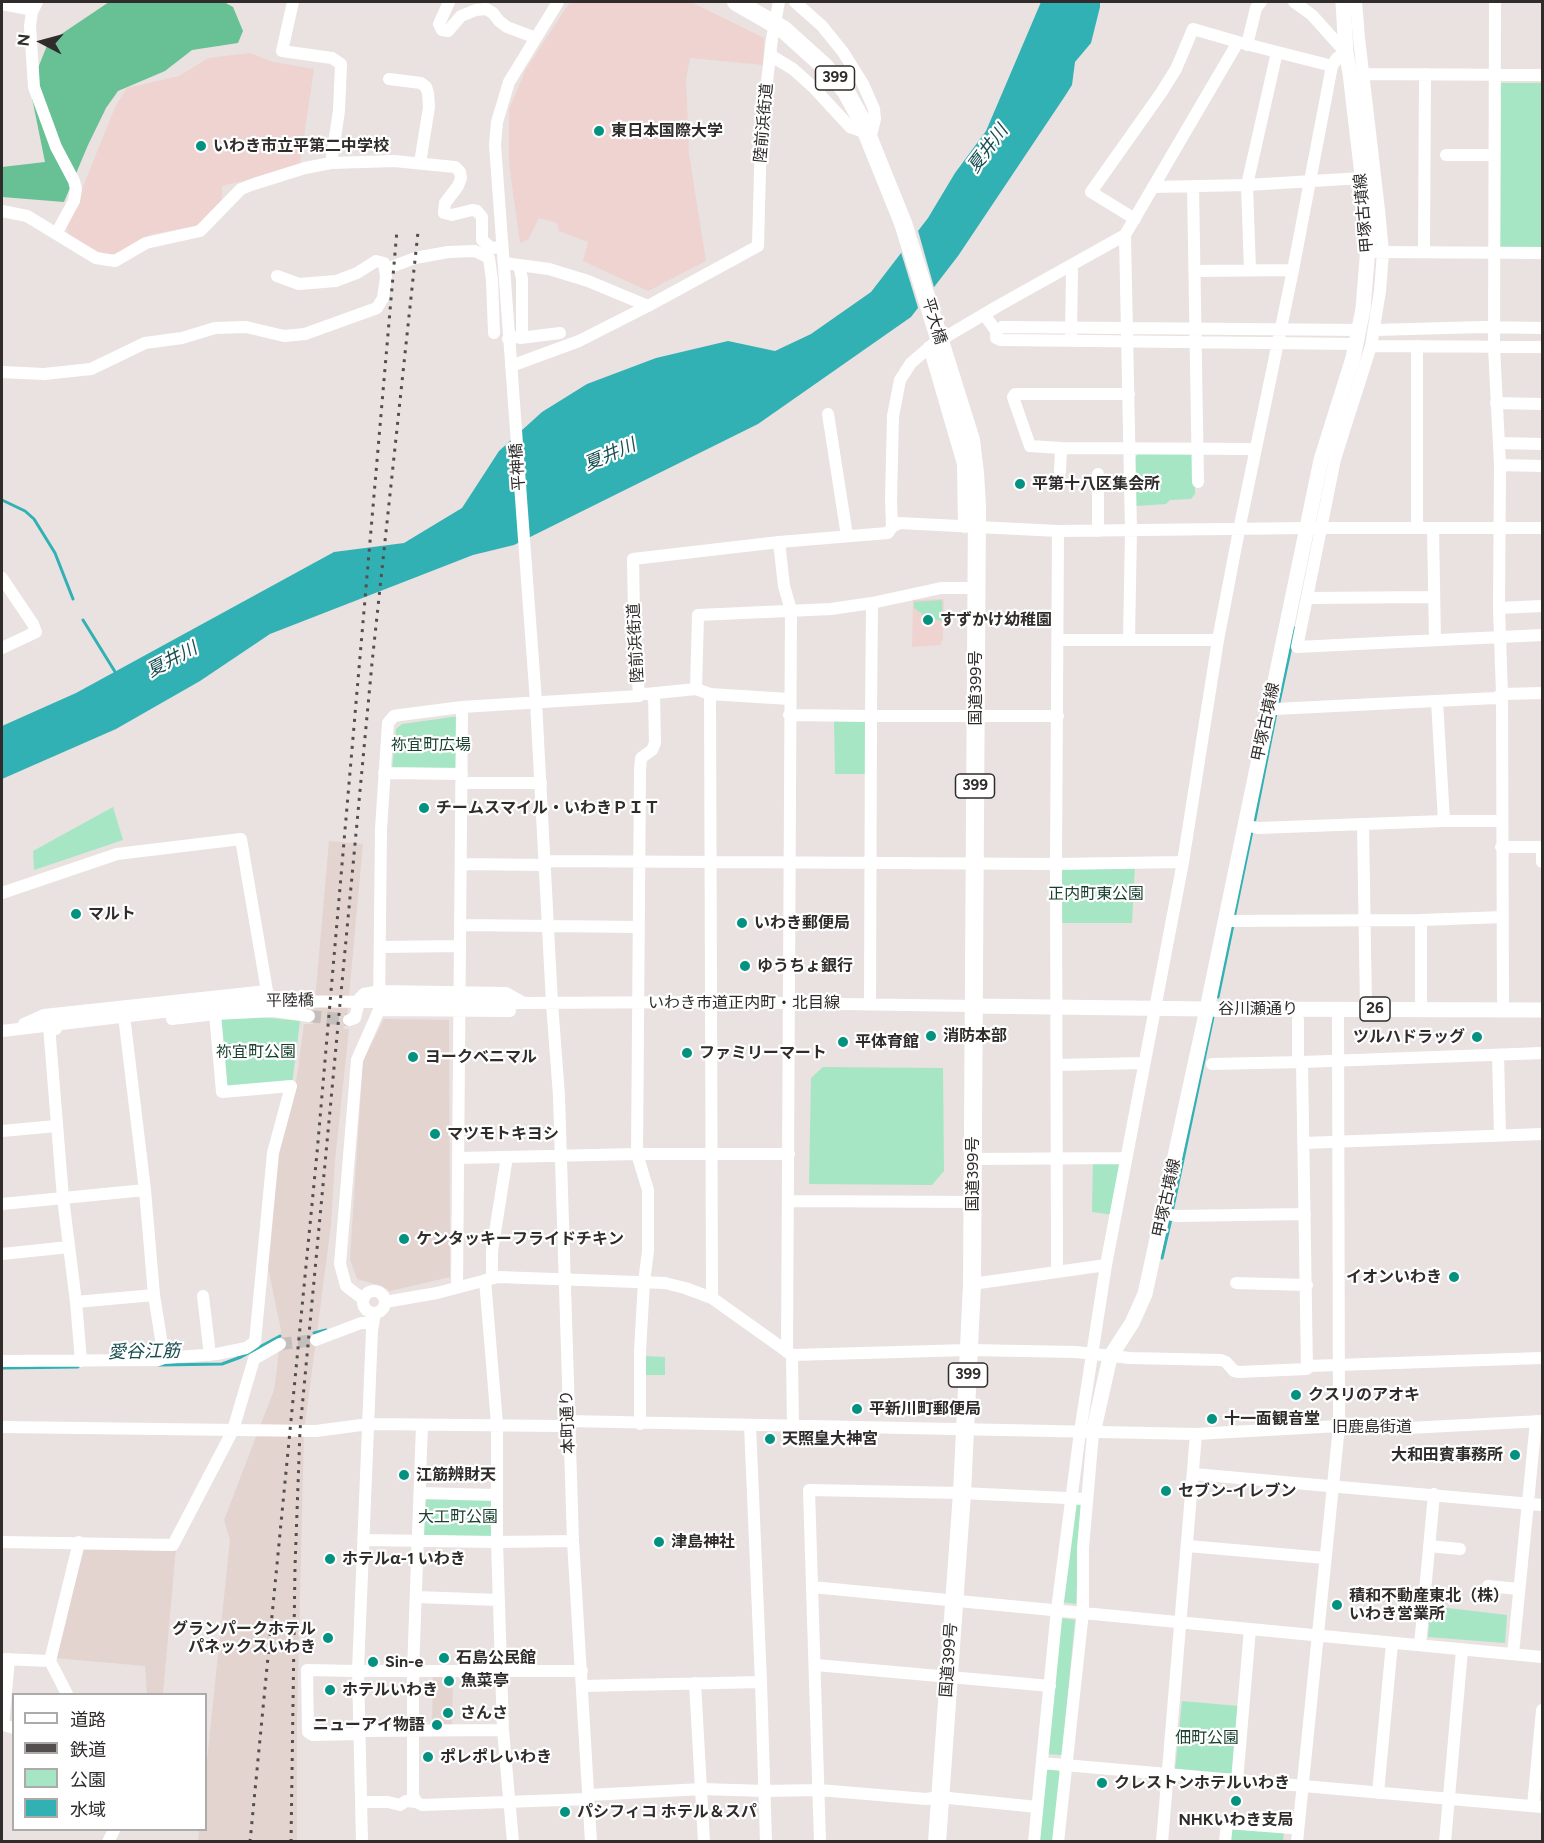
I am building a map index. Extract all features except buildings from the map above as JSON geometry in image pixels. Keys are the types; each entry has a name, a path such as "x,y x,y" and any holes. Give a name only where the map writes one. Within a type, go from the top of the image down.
{"highway":[{"name":"399","path":"736,2 770,21 824,66 845,90 869,138"},
{"name":"平大橋","path":"869,138 903,223 970,440 977,506"},
{"name":"国道399号","path":"936,1842 962,1493 972,1284 976,588 970,527 977,506"}],"main road":[{"name":"甲塚古墳線","path":"1087,1433 1110,1357 1132,1323 1145,1294 1207,1009 1231,921 1275,708 1300,605 1326,470 1365,337 1376,252 1374,210 1362,178 1357,74 1346,53 1343,2"},
{"name":"谷川瀬通り","path":"973,1006 1542,1010"}],"street":[{"path":"293,2 282,51 333,58 341,64 339,111 331,163"},
{"path":"449,2 439,24 440,29 444,31 452,28 461,16 486,9 507,27 536,38"},
{"path":"494,333 498,279 504,263 495,145 497,122 509,82 558,2"},
{"name":"陸前浜街道","path":"648,306 758,246 761,133 779,2"},
{"path":"770,55 794,69 850,127 869,138 875,119 874,109 863,84 843,52 822,26 795,2"},
{"path":"892,527 893,416 900,380 911,363 929,347 984,314 1125,236 1243,43 1261,2"},
{"path":"1058,1842 1083,1611 1083,1548 1087,1499 1087,1433 1091,1355 1125,1158 1183,862 1218,640 1239,530 1293,270 1332,66 1337,58 1346,53 1312,15 1294,2"},
{"path":"1356,2 1357,74 1374,210"},
{"path":"1496,2 1494,347 1501,527 1499,608 1502,694 1503,1009"},
{"path":"2,4 35,6 30,26 34,87 56,147 76,189 74,201 56,234"},
{"path":"1135,219 1091,192 1161,93 1176,69 1194,30 1332,66"},
{"path":"1250,270 1247,185 1277,52"},
{"path":"1357,74 1542,75"},
{"path":"1424,251 1425,74"},
{"path":"389,79 421,83 426,87 429,108 420,163"},
{"path":"1446,155 1494,155"},
{"path":"2,211 27,216 96,258 115,261 146,243 200,231 241,189 305,168 331,163 394,161 455,167 460,172 461,178 445,203 444,213 452,215 477,211 482,217 482,240 491,248 502,247"},
{"path":"1153,187 1247,185 1362,178"},
{"path":"1193,186 1198,482"},
{"path":"1125,236 1131,531 1129,639"},
{"path":"386,269 415,258 448,252 475,251 489,258 498,279 514,339"},
{"path":"1376,252 1542,253"},
{"path":"2,372 44,374 92,369 145,343 182,338 215,328 246,327 284,336 305,334 377,308 383,298 386,269 384,263 376,261 357,273 336,281 299,284 277,276"},
{"path":"504,263 549,269 588,281 648,306"},
{"path":"514,339 522,336 522,279 519,265"},
{"path":"1070,267 1072,271 1071,342"},
{"path":"1195,271 1293,270"},
{"path":"511,368 579,341 648,306"},
{"path":"984,314 996,331 996,338 1000,340 1071,342 1277,343 1494,327 1542,328"},
{"path":"996,331 1002,327 1280,328 1365,337 1417,346 1542,347"},
{"path":"514,339 560,333"},
{"name":"平神橋","path":"514,339 511,368 536,702"},
{"path":"1417,346 1418,528"},
{"path":"929,347 963,464 970,527"},
{"path":"1129,394 1015,394 1013,397 1030,446 1256,449"},
{"path":"1496,403 1542,404"},
{"path":"828,414 847,536"},
{"path":"1499,443 1542,444"},
{"path":"1060,472 1061,448"},
{"path":"1500,465 1542,466"},
{"path":"1098,474 1098,531"},
{"path":"892,527 898,523 1058,531 1542,528"},
{"name":"陸前浜街道","path":"379,1010 381,829 388,723 394,716 462,707 639,696 633,559 779,542 888,533 892,527"},
{"path":"1433,528 1435,640"},
{"path":"1057,1272 1058,531"},
{"path":"779,542 784,586 791,610 788,1003 789,1353 792,1426"},
{"path":"2,578 36,632 2,648"},
{"path":"696,689 698,615 831,609 941,588 976,588"},
{"path":"1434,597 1300,605 1298,647 1542,634"},
{"path":"870,1003 872,603"},
{"path":"1499,608 1542,606"},
{"path":"1058,640 1218,640"},
{"path":"639,696 696,689 710,694 789,699"},
{"path":"640,1424 640,1351 648,1251 648,1191 637,1154 640,770 641,758 652,750 656,743 654,693"},
{"path":"1275,708 1496,698 1502,694 1542,693"},
{"path":"710,694 712,1298"},
{"path":"1437,701 1444,821"},
{"path":"536,702 552,1003"},
{"path":"457,1287 462,707"},
{"path":"789,715 1058,716"},
{"path":"384,773 541,783"},
{"path":"1250,826 1502,821"},
{"path":"1363,824 1366,1009"},
{"path":"2,893 117,854 242,839 267,991 274,1011"},
{"path":"1502,848 1542,847 1542,862"},
{"path":"461,864 639,861 1056,864 1183,862"},
{"path":"1231,921 1503,917"},
{"path":"1421,920 1421,1009"},
{"path":"461,925 638,927"},
{"path":"380,947 460,946"},
{"path":"16,1028 44,1015 267,991"},
{"path":"349,1020 355,1018 360,998 364,994 380,992 506,993 524,1003 522,1011 379,1010 357,1060 340,1264 346,1286 363,1299 366,1310 374,1318 358,1671 362,1842"},
{"name":"平陸橋","path":"49,1026 256,1001 524,1003"},
{"name":"いわき市道正内町・北目線","path":"524,1003 870,1003 973,1006"},
{"name":"本町通り","path":"552,1003 559,1096 573,1541 591,1842"},
{"path":"1297,1842 1339,1426 1338,1009"},
{"path":"2,1031 49,1026 62,1030 215,1014 274,1011 309,1016"},
{"path":"2,1542 173,1545 232,1430 250,1354 255,1342 273,1153 291,1086 222,1092 215,1014"},
{"path":"1298,1020 1304,1143 1308,1366"},
{"path":"124,1024 145,1190 154,1295 164,1358"},
{"path":"49,1026 56,1126 81,1360"},
{"path":"1212,1064 1337,1062 1542,1053"},
{"path":"1498,1055 1500,1135"},
{"path":"1057,1065 1143,1063"},
{"path":"2,1131 56,1126"},
{"path":"1304,1143 1542,1134"},
{"path":"459,1158 637,1154 789,1154"},
{"path":"507,1157 488,1279 497,1424 497,1542 503,1730 513,1842"},
{"path":"973,1159 1125,1158"},
{"path":"2,1204 145,1190"},
{"path":"789,1201 973,1203"},
{"path":"1164,1214 1176,1216 1305,1214"},
{"path":"2,1254 69,1247"},
{"path":"972,1284 1106,1265"},
{"path":"386,1302 511,1276 644,1282 676,1285 712,1298 789,1353 969,1350 1076,1352 1110,1357 1221,1360 1234,1371 1239,1372 1308,1369 1308,1366 1340,1364 1542,1358"},
{"path":"1236,1283 1307,1285"},
{"path":"316,1340 374,1318 386,1302 383,1295 374,1291 367,1293 363,1299"},
{"path":"76,1302 154,1295"},
{"path":"203,1296 210,1355"},
{"path":"2,1361 159,1360 250,1354 280,1344"},
{"name":"旧鹿島街道","path":"2,1427 316,1431 369,1424 558,1426 568,1421 1196,1434 1339,1426 1409,1428 1539,1421"},
{"path":"1514,1654 1527,1503 1539,1421"},
{"path":"416,1802 413,1795 413,1671 422,1425"},
{"path":"750,1425 762,1682 766,1842"},
{"path":"1034,1842 1057,1609 1073,1498 1087,1433"},
{"path":"1162,1842 1196,1434"},
{"path":"1194,1474 1333,1488 1542,1504"},
{"path":"820,1842 809,1490 962,1493 1087,1499"},
{"path":"420,1493 497,1495"},
{"path":"1420,1645 1434,1494"},
{"path":"363,1540 573,1541"},
{"path":"66,1693 50,1661 79,1542"},
{"path":"1188,1546 1325,1558"},
{"path":"1430,1546 1460,1549"},
{"path":"1488,1586 1519,1589"},
{"path":"812,1587 1083,1611 1182,1623 1542,1657"},
{"path":"416,1597 499,1600"},
{"path":"1237,1781 1250,1629"},
{"path":"1378,1793 1392,1643"},
{"path":"1445,1842 1462,1650"},
{"path":"12,1727 3,1725 5,1659 50,1661"},
{"path":"816,1665 1050,1686"},
{"path":"503,1730 414,1730 313,1735 308,1732 307,1670 582,1671"},
{"path":"583,1686 762,1682"},
{"path":"695,1683 705,1842"},
{"path":"1041,1763 1538,1807 1542,1710"},
{"path":"361,1802 388,1802 400,1805 406,1801 422,1805 509,1803 702,1789 819,1790 926,1799 939,1797 1037,1807"},
{"path":"1225,1842 1227,1823 1292,1828"}],"shaded area":[{"name":"東日本国際大学","path":"570,2 691,2 764,38 763,65 690,58 686,79 689,154 706,261 648,291 583,261 588,242 559,231 557,223 539,218 528,240 520,243 509,164 509,109 526,69"},
{"name":"いわき市立平第二中学校","path":"250,53 273,62 314,69 300,164 222,186 222,202 199,225 149,235 121,253 105,255 68,237 67,226 116,105 127,88 179,76 208,58"},
{"name":"すずかけ幼稚園","path":"944,599 943,639 940,645 912,647 913,600"},
{"path":"329,841 363,844 347,1017 343,1029 349,1029 335,1160 331,1225 304,1432 297,1721 297,1841 198,1842 199,1831 207,1831 207,1760 230,1540 224,1520 274,1390 281,1330 267,1263 278,1149 297,1076 304,1024 313,1024"},
{"path":"384,1019 449,1020 450,1277 390,1291 382,1286 357,1279 350,1259 363,1060"},
{"path":"176,1548 163,1693 147,1693 145,1666 55,1658 84,1549"},
{"path":"433,1673 453,1673 452,1729 432,1728"}],"green space":[{"path":"109,2 224,2 233,7 243,31 238,43 192,50 165,71 118,91 106,108 88,145 64,202 2,197 2,167 45,162 30,88 48,43"},
{"path":"1501,83 1542,83 1542,248 1500,248"},
{"path":"1138,454 1193,454 1195,456 1195,494 1191,499 1170,500 1166,504 1136,506 1134,459"},
{"path":"942,600 943,621 929,619 914,608 914,602"},
{"name":"祢宜町広場","path":"459,716 457,770 392,770 396,729 402,724"},
{"path":"834,719 865,722 866,774 835,774"},
{"path":"113,807 123,840 34,870 33,851"},
{"name":"正内町東公園","path":"1135,864 1132,923 1058,923 1057,865"},
{"name":"祢宜町公園","path":"216,1016 300,1021 292,1085 233,1089 223,1082"},
{"path":"823,1067 943,1068 944,1171 932,1185 809,1184 811,1078"},
{"path":"1093,1158 1124,1158 1114,1215 1092,1212"},
{"path":"643,1356 665,1357 665,1375 644,1375"},
{"name":"大工町公園","path":"428,1497 491,1498 493,1501 492,1535 489,1538 427,1537 424,1534"},
{"path":"1074,1502 1081,1503 1076,1604 1061,1602"},
{"path":"1431,1606 1507,1615 1505,1643 1428,1637"},
{"path":"1060,1618 1075,1620 1062,1755 1047,1754"},
{"name":"佃町公園","path":"1182,1701 1239,1706 1232,1776 1175,1770"},
{"path":"1056,1769 1061,1773 1054,1841 1038,1842 1045,1771"},
{"path":"1234,1828 1284,1833 1283,1841 1229,1842 1230,1830"}],"water":[{"name":"夏井川","path":"1041,2 1100,2 1091,43 1075,62 1072,85 1065,96 958,256 911,317 758,424 514,545 473,555 270,634 200,681 116,729 2,779 2,726 76,693 334,552 404,543 462,508 499,451 542,412 587,384 656,358 728,341 775,351 811,334 871,292 928,218 955,173 986,131"}],"pier":[{"path":"917,227 935,291 919,311 900,249"}],"waterway":[{"path":"2,500 25,511 34,519 55,553 73,599"},
{"path":"83,620 117,675"},
{"path":"1278,707 1295,628"},
{"path":"1254,824 1276,713"},
{"path":"1234,918 1252,831"},
{"path":"1218,997 1233,925"},
{"path":"1172,1212 1213,1017"},
{"path":"1162,1258 1171,1219"},
{"path":"314,1333 326,1330"},
{"name":"愛谷江筋","path":"159,1365 222,1364 241,1357 280,1336"},
{"name":"愛谷江筋","path":"2,1368 78,1367"}],"tunnel":[{"path":"309,1016 349,1020"},
{"path":"280,1344 316,1340"}],"railway":[{"path":"250,1842 317,1153 397,230"},
{"path":"291,1842 295,1567 300,1430 372,663 418,232"}],"place":[{"name":"東日本国際大学","path":"599,131"},
{"name":"いわき市立平第二中学校","path":"201,146"},
{"name":"平第十八区集会所","path":"1020,484"},
{"name":"すずかけ幼稚園","path":"928,620"},
{"name":"チームスマイル・いわきＰＩＴ","path":"424,808"},
{"name":"マルト","path":"76,914"},
{"name":"いわき郵便局","path":"742,923"},
{"name":"ゆうちょ銀行","path":"745,966"},
{"name":"消防本部","path":"931,1036"},
{"name":"ツルハドラッグ","path":"1477,1037"},
{"name":"平体育館","path":"843,1042"},
{"name":"ファミリーマート","path":"687,1053"},
{"name":"ヨークベニマル","path":"413,1057"},
{"name":"マツモトキヨシ","path":"435,1134"},
{"name":"ケンタッキーフライドチキン","path":"404,1239"},
{"name":"イオンいわき","path":"1454,1277"},
{"name":"クスリのアオキ","path":"1296,1395"},
{"name":"平新川町郵便局","path":"857,1409"},
{"name":"十一面観音堂","path":"1212,1419"},
{"name":"天照皇大神宮","path":"770,1439"},
{"name":"大和田賓事務所","path":"1515,1455"},
{"name":"江筋辨財天","path":"404,1475"},
{"name":"セブン-イレブン","path":"1166,1491"},
{"name":"津島神社","path":"659,1542"},
{"name":"ホテルα-1 いわき","path":"330,1559"},
{"name":"積和不動産東北（株） いわき営業所","path":"1337,1605"},
{"name":"グランパークホテル パネックスいわき","path":"328,1638"},
{"name":"石島公民館","path":"444,1658"},
{"name":"Sin-e","path":"373,1662"},
{"name":"魚菜亭","path":"449,1681"},
{"name":"ホテルいわき","path":"330,1690"},
{"name":"さんさ","path":"448,1713"},
{"name":"ニューアイ物語","path":"437,1725"},
{"name":"ポレポレいわき","path":"428,1757"},
{"name":"クレストンホテルいわき","path":"1102,1783"},
{"name":"NHKいわき支局","path":"1236,1801"},
{"name":"パシフィコ ホテル＆スパ","path":"565,1812"}]}
